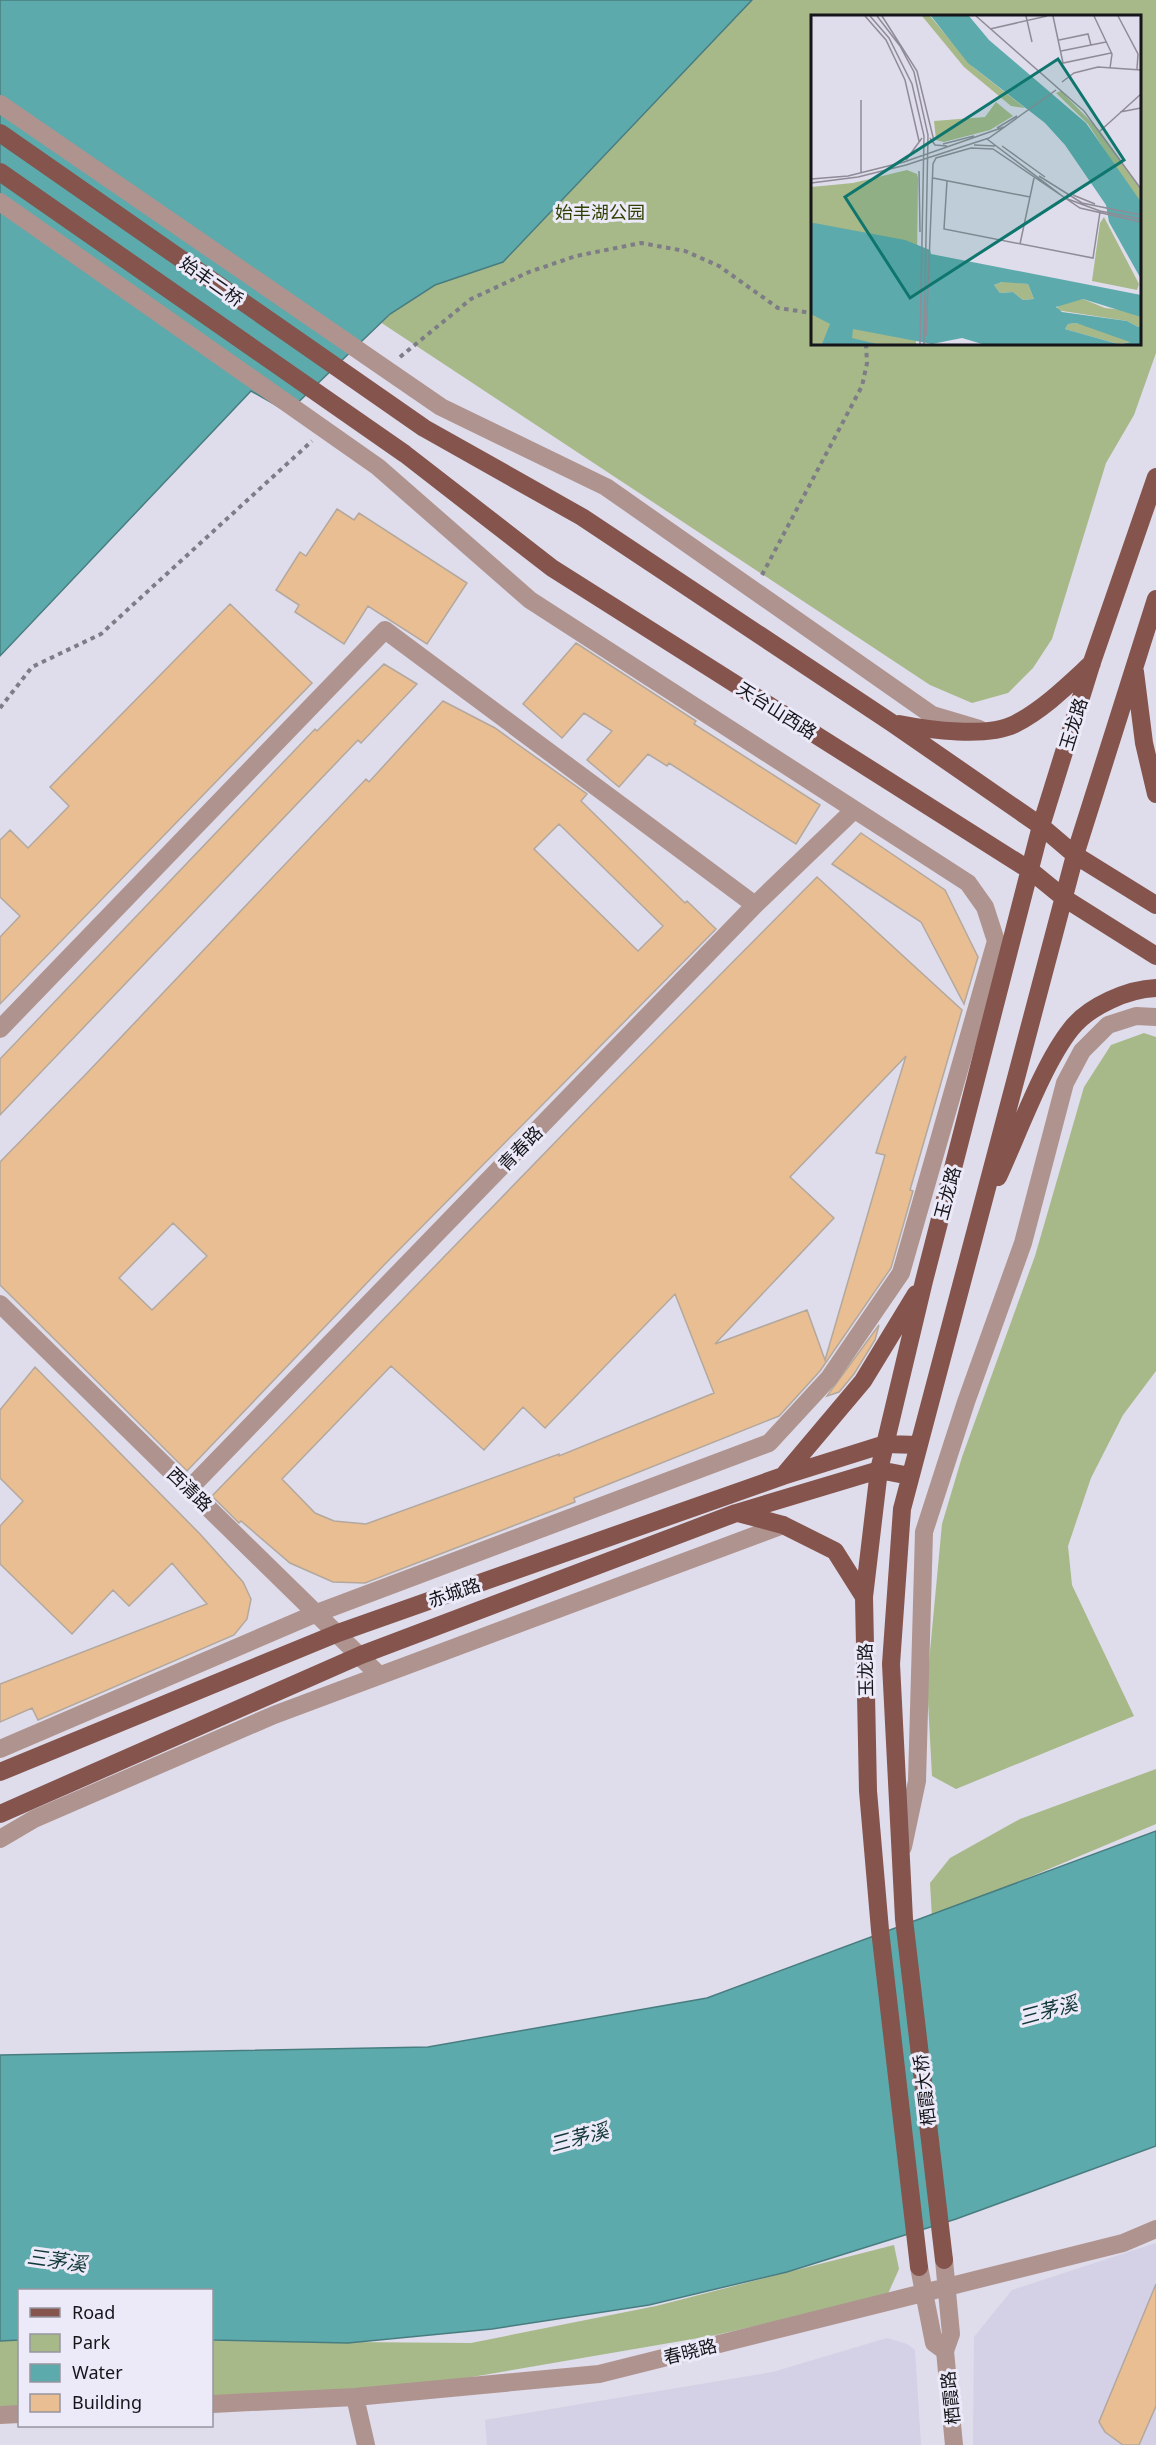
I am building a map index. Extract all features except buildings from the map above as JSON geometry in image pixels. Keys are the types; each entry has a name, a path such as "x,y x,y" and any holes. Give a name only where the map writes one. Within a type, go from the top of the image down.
{"main road":[{"name":"始丰二桥","path":"0,134 424,428 582,517 892,723"},
{"name":"始丰二桥","path":"0,172 405,454"},
{"name":"天台山西路","path":"405,454 552,568 1031,871 1064,898 1156,956"},
{"name":"玉龙路","path":"880,1930 868,1791 864,1597 879,1470 924,1281 1041,826 1092,662 1156,477"},
{"name":"玉龙路","path":"904,1919 891,1664 902,1509 1075,855 1156,599"},
{"path":"892,723 929,730 981,730 1013,725 1048,702 1092,662"},
{"path":"1134,664 1144,743 1156,794"},
{"path":"892,723 1041,826 1075,855 1156,905"},
{"path":"977,1222 1050,1065 1072,1028 1106,1001 1156,988"},
{"path":"783,1476 863,1381 924,1281"},
{"name":"赤城路","path":"0,1772 338,1633 783,1476 885,1444 918,1445"},
{"name":"赤城路","path":"0,1814 361,1655 736,1513 879,1470 910,1476"},
{"path":"736,1513 783,1525 835,1551 864,1597"},
{"name":"栖霞大桥","path":"904,1919 944,2260"},
{"name":"栖霞大桥","path":"880,1930 919,2266"}],"street":[{"path":"0,104 441,407 606,487 932,716 981,730"},
{"path":"0,202 378,467 530,600 968,883 985,907 996,941 901,1272 829,1378 769,1443 317,1613 0,1749"},
{"path":"0,1029 385,630 755,905"},
{"name":"青春路","path":"189,1489 755,905 854,810"},
{"path":"901,1858 917,1781 924,1532 966,1402 1023,1244 1065,1083 1082,1051 1108,1025 1137,1016 1156,1017"},
{"name":"西清路","path":"0,1304 379,1675"},
{"path":"0,1839 34,1819 274,1715 783,1525"},
{"name":"春晓路","path":"213,2404 355,2397 598,2374 1123,2243 1156,2229"},
{"path":"919,2266 934,2343 945,2351 951,2334 944,2260"},
{"name":"栖霞路","path":"945,2351 954,2445"},
{"path":"355,2397 366,2445"},
{"path":"0,2415 18,2414"}],"path":[{"path":"753,590 862,386 867,363 866,345"}],"shaded area":[{"path":"1156,2243 1156,2445 973,2445 974,2337 1012,2290"},
{"path":"887,2338 907,2344 915,2350 921,2445 487,2445 485,2420 773,2372"}],"green space":[{"name":"始丰湖公园","path":"0,0 1156,0 1156,353 1134,415 1106,463 1052,639 1033,668 1008,693 972,703 930,685 0,71"},
{"path":"1144,1033 1156,1037 1156,1371 1123,1415 1091,1478 1068,1546 1072,1585 1134,1716 956,1789 932,1776 927,1683 942,1524 962,1457 1035,1256 1084,1087 1111,1045"},
{"path":"1156,1769 1156,1824 932,1918 930,1883 950,1858 1020,1819"},
{"path":"894,2245 899,2269 887,2296 716,2335 355,2397 213,2404 213,2341 471,2343 656,2306"},
{"path":"0,2340 18,2340 18,2414 0,2415"}],"water":[{"path":"0,0 752,0 503,262 435,285 390,314 288,412 251,391 0,656"},
{"name":"三茅溪","path":"1156,1831 1156,2146 956,2219 787,2272 649,2305 492,2329 348,2343 213,2340 213,2289 18,2289 18,2340 0,2341 0,2055 428,2047 707,1998"}]}
